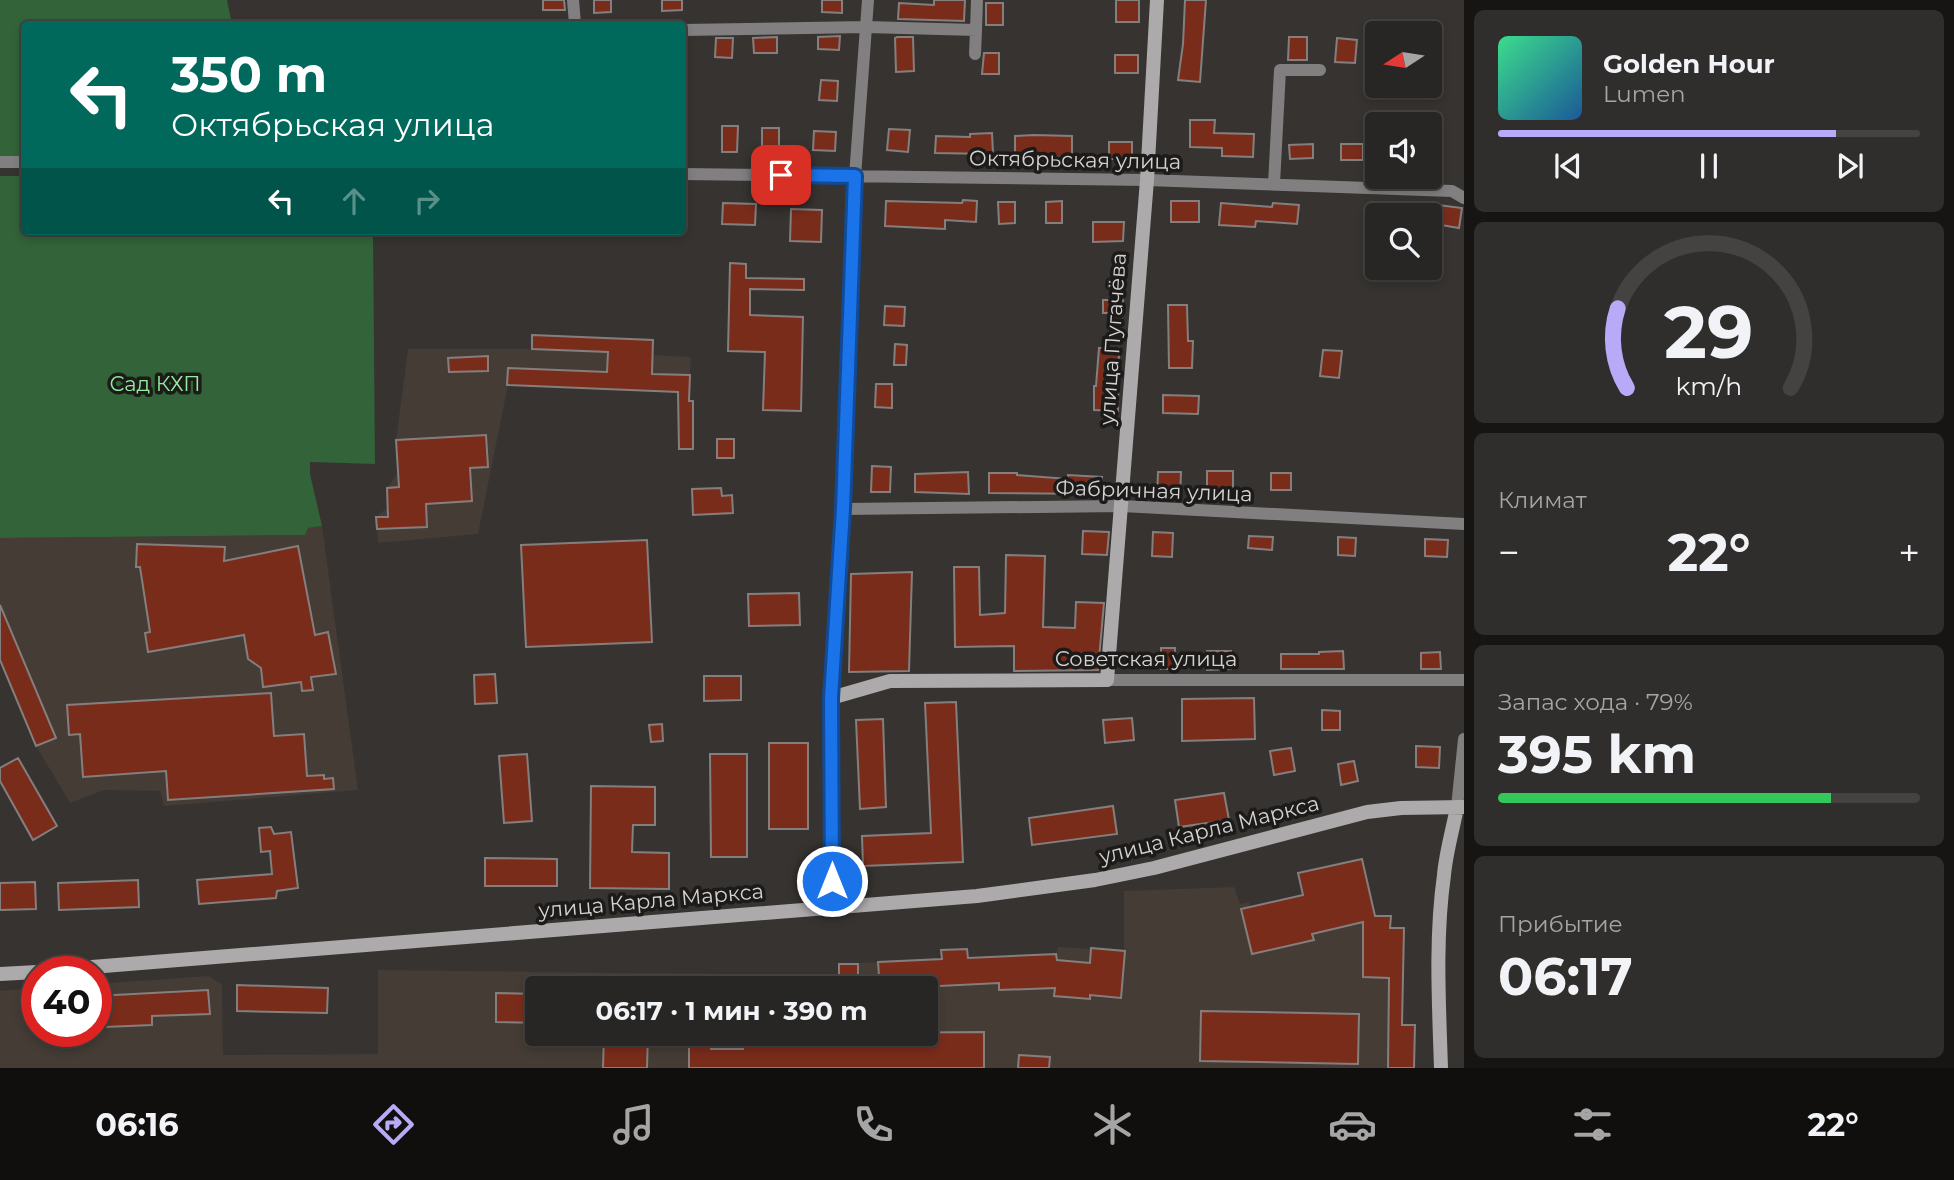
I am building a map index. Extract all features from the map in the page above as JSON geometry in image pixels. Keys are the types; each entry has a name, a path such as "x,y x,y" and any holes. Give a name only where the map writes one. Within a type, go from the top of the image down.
{"street":[{"path":"573,0 575,21"},
{"path":"832,907 831,698 843,509 855,176 867,0"},
{"path":"975,54 976,0"},
{"name":"улица Пугачёва","path":"1107,680 1147,180 1157,0"},
{"path":"686,30 866,27 975,30"},
{"path":"1274,184 1280,70 1321,70"},
{"path":"0,162 21,162"},
{"name":"Октябрьская улица","path":"686,174 1147,180 1452,191 1464,198"},
{"name":"Фабричная улица","path":"843,509 1122,506 1464,524"},
{"name":"Советская улица","path":"831,698 890,681 1464,680"},
{"path":"1441,1068 1438,974 1440,920 1444,874 1461,807 1464,739"},
{"name":"улица Карла Маркса","path":"112,965 977,896 1095,880 1209,855 1367,812 1401,808 1461,807"},
{"path":"0,974 21,973"}],"shaded area":[{"path":"532,335 653,340 653,355 691,357 689,392 508,385 478,534 378,543 376,517 388,507 387,488 398,472 396,440 408,349 531,349"},
{"path":"322,526 358,790 164,806 160,791 104,790 70,803 36,746 0,660 0,538 304,535 308,528"},
{"path":"1362,859 1375,916 1391,916 1391,928 1404,928 1403,1024 1415,1025 1414,1068 0,1068 0,991 21,989 21,1047 112,1047 112,983 208,976 222,984 223,1055 378,1054 378,970 839,975 839,964 941,959 941,950 967,949 968,958 1056,954 1058,947 1124,951 1124,891 1234,887 1240,904 1249,902 1251,907 1303,895 1340,868 1339,864"}],"green space":[{"path":"0,0 227,0 231,21 21,21 21,157 0,158"},
{"name":"Сад КХП","path":"0,176 21,176 21,235 373,235 375,464 310,462 310,474 322,526 308,528 305,535 0,538"}],"building":[{"path":"543,0 564,0 565,10 543,10"},
{"path":"594,0 611,0 611,12 594,13"},
{"path":"662,0 682,0 682,10 662,11"},
{"path":"822,0 842,0 842,13 822,12"},
{"path":"934,0 965,0 964,21 898,19 899,3 934,5"},
{"path":"1116,0 1139,0 1139,22 1116,22"},
{"path":"1185,0 1206,0 1200,82 1178,80"},
{"path":"986,3 1003,3 1003,25 986,25"},
{"path":"840,36 839,50 818,49 818,37"},
{"path":"777,37 777,53 754,53 753,38"},
{"path":"897,37 913,37 914,71 896,72"},
{"path":"1289,37 1307,37 1307,60 1288,60"},
{"path":"716,38 733,38 732,58 715,57"},
{"path":"1337,38 1357,40 1355,63 1335,62"},
{"path":"984,53 999,53 999,74 982,74"},
{"path":"1115,55 1138,55 1138,73 1115,73"},
{"path":"821,80 838,81 837,101 819,100"},
{"path":"1190,120 1215,120 1214,133 1254,134 1253,157 1222,156 1222,148 1190,147"},
{"path":"722,126 738,126 737,152 722,152"},
{"path":"762,128 779,128 779,152 762,152"},
{"path":"889,129 910,130 908,152 887,150"},
{"path":"814,131 836,132 835,151 813,150"},
{"path":"992,133 993,154 935,153 936,136 970,137 970,134"},
{"path":"1015,136 1072,136 1072,157 1015,157"},
{"path":"1109,142 1132,142 1132,159 1109,159"},
{"path":"1313,144 1313,158 1290,159 1289,145"},
{"path":"1341,144 1363,144 1363,160 1341,160"},
{"path":"963,200 977,201 976,222 945,220 945,229 885,226 886,201 962,203"},
{"path":"1062,201 1062,223 1046,223 1046,202"},
{"path":"1171,201 1199,201 1199,222 1171,222"},
{"path":"998,202 1015,202 1015,223 999,224"},
{"path":"723,203 756,204 755,225 722,224"},
{"path":"1221,203 1272,207 1273,203 1299,205 1297,224 1256,221 1255,227 1219,225"},
{"path":"1442,206 1462,208 1459,228 1442,225"},
{"path":"791,209 822,210 821,242 790,241"},
{"path":"1093,222 1124,222 1123,241 1093,242"},
{"path":"730,263 746,264 746,278 804,279 804,290 750,289 750,315 803,317 801,411 763,410 765,352 728,351"},
{"path":"1103,300 1123,300 1122,313 1103,313"},
{"path":"1168,305 1187,305 1188,341 1193,341 1192,368 1169,368"},
{"path":"885,306 905,307 904,326 884,325"},
{"path":"532,335 653,340 652,374 690,375 693,449 679,449 678,392 507,385 508,368 607,372 608,352 532,349"},
{"path":"895,344 907,345 906,365 894,365"},
{"path":"1099,348 1119,348 1118,411 1094,410"},
{"path":"1323,350 1342,351 1339,378 1320,376"},
{"path":"488,356 488,371 449,372 448,358"},
{"path":"876,384 892,384 892,408 875,407"},
{"path":"1163,395 1199,396 1198,414 1163,413"},
{"path":"486,435 488,467 470,468 472,501 426,504 427,527 377,529 376,517 388,517 387,488 399,487 396,440"},
{"path":"717,439 734,439 734,458 717,458"},
{"path":"872,466 891,467 890,492 871,492"},
{"path":"1207,471 1233,471 1233,492 1207,492"},
{"path":"968,472 969,494 915,492 915,474"},
{"path":"1158,472 1181,472 1180,499 1157,498"},
{"path":"989,473 1017,473 1068,479 1068,475 1102,477 1101,494 989,493"},
{"path":"1271,473 1291,473 1291,490 1271,490"},
{"path":"721,488 722,496 732,495 733,513 693,515 692,489"},
{"path":"1083,531 1109,532 1107,555 1082,554"},
{"path":"1153,532 1173,533 1172,557 1152,556"},
{"path":"1249,536 1273,537 1272,550 1248,548"},
{"path":"1338,537 1356,538 1355,556 1338,555"},
{"path":"1425,539 1448,540 1447,557 1425,556"},
{"path":"647,540 652,642 526,647 521,545"},
{"path":"137,544 225,547 224,561 298,546 315,635 328,632 336,674 311,677 313,690 302,691 301,682 263,687 261,668 248,659 244,635 148,652 145,633 150,632 140,567 136,567"},
{"path":"1006,555 1045,556 1043,627 1075,628 1076,602 1104,603 1098,670 1014,671 1014,646 955,647 954,567 979,567 980,615 1005,613"},
{"path":"912,572 909,671 849,672 851,574"},
{"path":"799,593 800,625 749,626 748,594"},
{"path":"0,605 56,738 36,746 0,660"},
{"path":"1161,648 1175,648 1174,669 1161,669"},
{"path":"1207,651 1231,651 1231,669 1207,670"},
{"path":"1343,651 1344,669 1281,669 1281,654"},
{"path":"1440,652 1441,669 1421,669 1421,653"},
{"path":"495,674 497,703 475,704 474,675"},
{"path":"704,676 741,676 741,700 704,701"},
{"path":"271,693 274,736 304,734 307,776 324,775 324,779 333,778 334,789 168,800 166,771 83,777 80,734 69,735 67,705"},
{"path":"1254,698 1255,739 1182,741 1182,699"},
{"path":"956,702 963,862 863,866 862,836 931,833 925,703"},
{"path":"1322,710 1340,711 1340,730 1322,730"},
{"path":"1132,718 1134,740 1105,743 1103,720"},
{"path":"883,719 886,807 860,809 856,720"},
{"path":"662,724 663,741 651,742 649,725"},
{"path":"769,743 808,743 808,829 769,829"},
{"path":"1416,746 1440,747 1439,768 1416,767"},
{"path":"1291,748 1295,771 1274,775 1270,751"},
{"path":"527,754 532,821 504,823 499,756"},
{"path":"710,754 747,754 747,857 711,857"},
{"path":"18,758 57,826 33,840 0,781 0,768"},
{"path":"1354,761 1358,781 1341,785 1338,764"},
{"path":"591,786 655,787 655,825 633,825 632,852 669,853 669,889 590,888"},
{"path":"1224,793 1229,820 1179,827 1175,800"},
{"path":"1113,806 1117,834 1032,845 1029,818"},
{"path":"271,827 274,834 291,832 298,888 277,891 276,898 199,904 197,880 272,874 270,851 261,852 259,828"},
{"path":"485,858 557,859 557,886 485,886"},
{"path":"1362,859 1375,916 1391,916 1390,928 1404,928 1402,1025 1415,1025 1414,1068 1388,1068 1389,978 1363,977 1363,922 1312,934 1314,940 1252,954 1241,909 1303,895 1298,873"},
{"path":"138,880 139,907 59,910 58,883"},
{"path":"35,882 36,909 0,910 0,883"},
{"path":"1091,948 1125,951 1121,998 1054,996 1055,988 999,990 999,983 938,986 938,976 879,976 878,962 942,959 941,950 967,949 968,958 1056,954 1057,960 1090,963"},
{"path":"839,964 858,964 858,975 839,975"},
{"path":"237,985 328,988 327,1013 237,1011"},
{"path":"208,990 210,1014 152,1016 152,1025 112,1027 112,995"},
{"path":"496,993 525,994 525,1023 496,1022"},
{"path":"1201,1011 1359,1014 1358,1064 1200,1061"},
{"path":"938,1032 984,1032 984,1068 689,1068 689,1046 743,1049 743,1046 938,1046"},
{"path":"604,1046 648,1046 647,1068 603,1068"},
{"path":"1019,1055 1050,1057 1049,1068 1018,1068"}],"route":[{"path":"781,175 855,176 843,509 831,698 832,881"}]}
